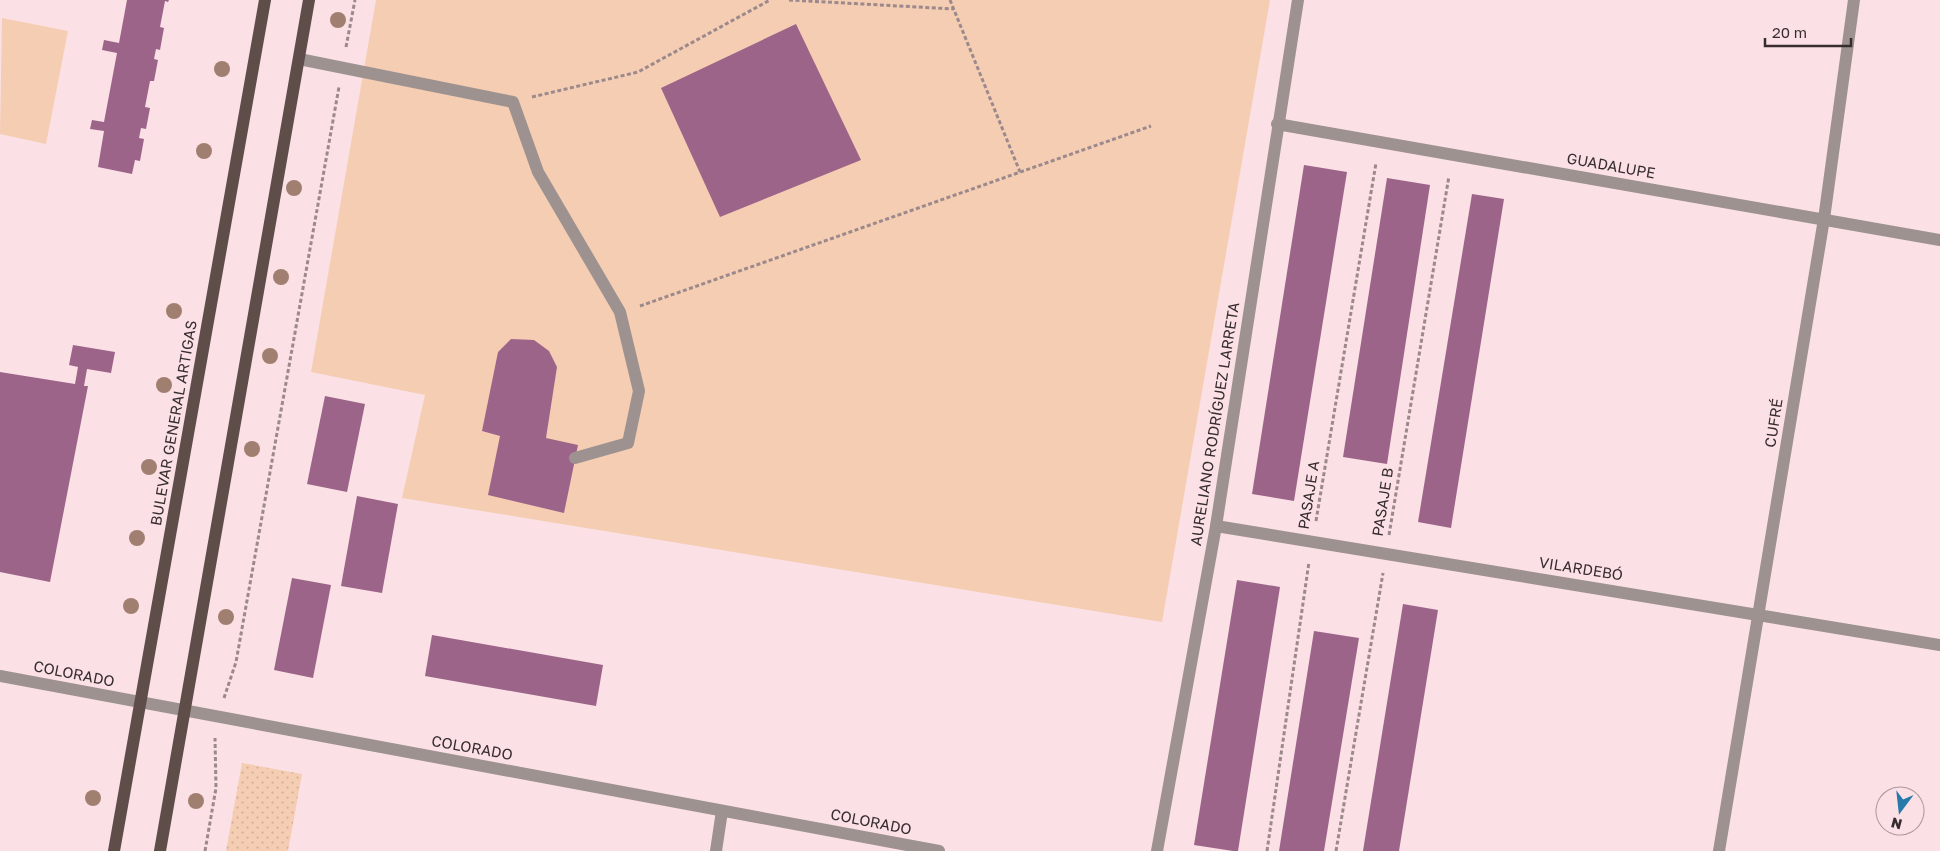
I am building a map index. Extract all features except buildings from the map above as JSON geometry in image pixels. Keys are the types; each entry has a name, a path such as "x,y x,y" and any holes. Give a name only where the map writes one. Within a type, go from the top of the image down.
{"main road":[{"name":"BULEVAR GENERAL ARTIGAS","path":"114,851 142,703 264,0"},
{"path":"160,851 309,0"}],"street":[{"name":"AURELIANO RODRÍGUEZ LARRETA","path":"1157,851 1216,526 1277,124 1298,0"},
{"name":"CUFRÉ","path":"1719,851 1824,218 1854,0"},
{"path":"298,59 513,102 538,172 620,312 639,391 628,443 575,458"},
{"name":"GUADALUPE","path":"1277,124 1452,156 1824,218 1940,240"},
{"name":"VILARDEBÓ","path":"1216,526 1940,645"},
{"name":"COLORADO","path":"0,676 939,851"},
{"path":"716,851 722,811"}],"path":[{"path":"205,851 216,788 214,750 218,718 236,662 355,0"},
{"path":"513,102 638,72 770,0"},
{"path":"789,0 954,9"},
{"path":"950,0 1020,172"},
{"path":"620,312 1151,126"},
{"name":"PASAJE A","path":"1267,851 1312,542 1379,143"},
{"name":"PASAJE B","path":"1336,851 1452,156"}],"shaded area":[{"path":"376,0 1270,0 1162,622 402,498 425,395 311,372"},
{"path":"2,18 68,31 46,144 0,134"},
{"path":"242,763 302,774 288,851 226,851"}]}
